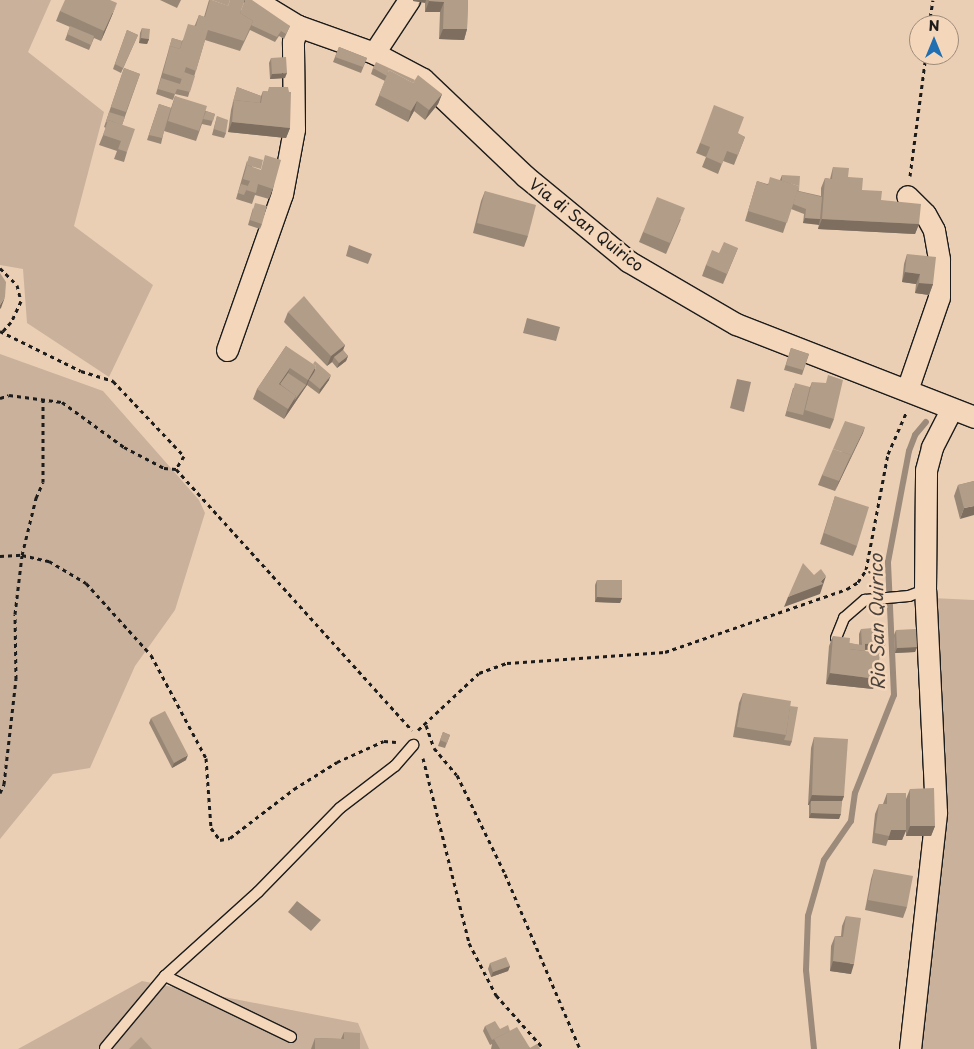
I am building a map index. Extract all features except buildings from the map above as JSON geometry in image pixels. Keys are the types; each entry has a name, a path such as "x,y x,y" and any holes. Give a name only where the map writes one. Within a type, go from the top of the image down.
{"street":[{"name":"Via di San Quirico","path":"255,0 298,26 374,53 423,78 525,176 628,261 736,324 951,410 974,417"},
{"path":"374,53 409,0"},
{"path":"227,350 282,194 294,129 293,41 298,26"},
{"path":"907,196 925,214 934,230 939,259 939,297 912,393"},
{"path":"910,1049 936,812 917,593 926,470 932,447 951,410"}],"lane":[{"path":"836,638 844,618 865,600 881,600 917,593"},
{"path":"105,1048 165,976 258,892 340,808 395,766 413,745"},
{"path":"165,976 291,1037"}],"path":[{"path":"931,15 933,0"},
{"path":"907,196 925,65"},
{"path":"0,268 17,286 20,301 14,317 1,331 23,344 81,370 113,381 184,456 176,469"},
{"path":"0,398 9,395 62,402 124,447 164,468 176,469 415,733 426,724 431,715 478,673 507,663 665,652 848,589 858,582 866,570 888,454 912,393"},
{"path":"0,793 4,784 16,679 15,614 22,555 36,498 43,482 43,400"},
{"path":"0,556 22,555 49,561 86,583 151,655 206,758 211,828 220,840 230,838 294,789 336,762 384,741 413,745"},
{"path":"426,724 434,748 458,775 501,865 580,1049"},
{"path":"422,755 469,943 496,995 544,1049"}],"shaded area":[{"path":"0,0 51,0 28,52 104,112 74,226 153,285 109,377 27,323 23,269 0,265"},
{"path":"349,245 372,254 368,264 346,256"},
{"path":"527,318 560,327 556,341 523,333"},
{"path":"0,354 103,391 199,500 205,513 175,610 135,666 90,768 53,774 0,839"},
{"path":"737,379 751,382 744,412 730,408"},
{"path":"932,598 974,600 974,1049 916,1049"},
{"path":"297,901 321,920 311,931 288,912"},
{"path":"142,981 358,1023 369,1049 18,1049"}],"waterway":[{"name":"Rio San Quirico","path":"814,1049 806,970 808,916 824,860 851,821 855,793 894,695 888,562 909,451 915,435 926,422"}]}
